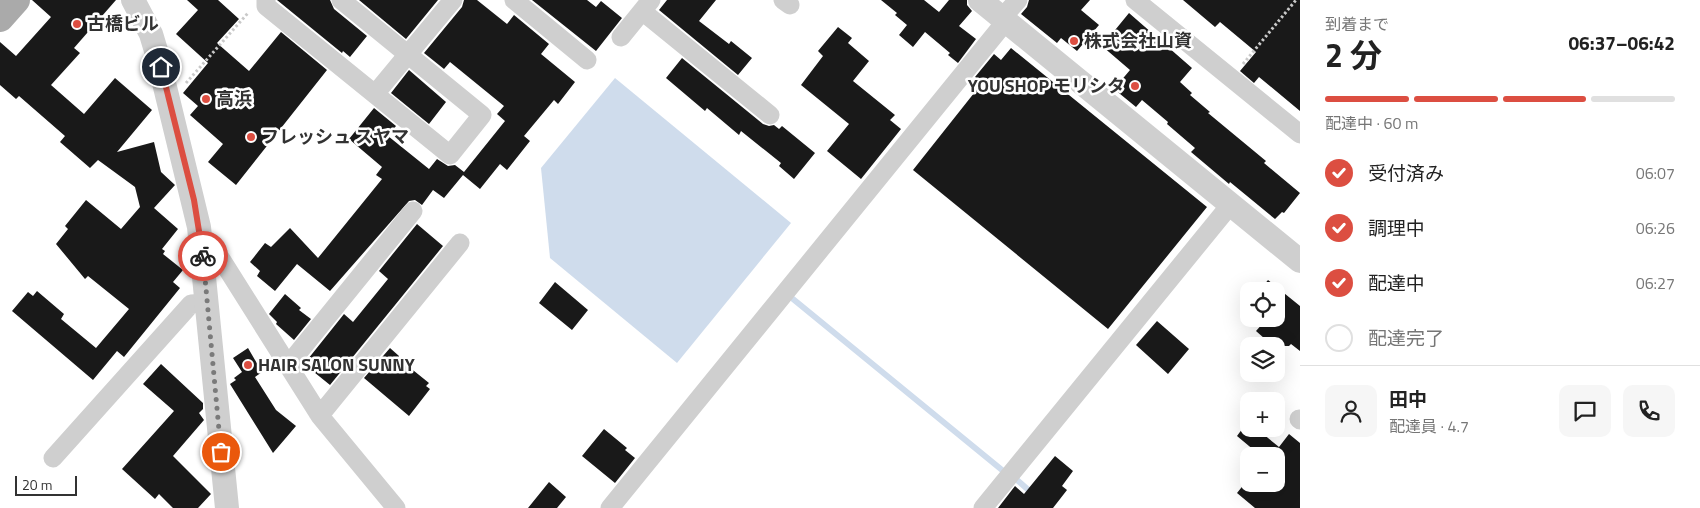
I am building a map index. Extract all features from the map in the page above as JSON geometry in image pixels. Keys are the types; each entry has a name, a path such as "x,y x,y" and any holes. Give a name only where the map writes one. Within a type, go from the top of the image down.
{"street":[{"path":"133,0 151,34 194,200 204,260 226,508"},
{"path":"260,4 266,6 450,155 482,115 341,0"},
{"path":"375,94 453,0"},
{"path":"514,0 587,60"},
{"path":"980,0 1300,260"},
{"path":"610,508 1004,20 1018,0"},
{"path":"1135,0 1300,134"},
{"path":"621,37 646,5 770,115"},
{"path":"983,508 1231,204"},
{"path":"286,363 293,359 413,211"},
{"path":"318,413 325,409 460,244"},
{"path":"204,260 221,259 318,413 396,508"},
{"path":"52,458 191,304 207,303"}],"path":[{"path":"1231,78 1296,0"},
{"path":"168,95 178,92 260,4"}],"water":[{"path":"615,78 791,223 677,363 550,258 541,168"}],"building":[{"path":"32,0 116,0 74,48 80,53 51,85 84,114 115,78 152,110 117,152 154,142 161,172 175,185 154,208 178,229 162,249 165,251 163,254 183,270 173,282 180,288 124,357 117,351 93,380 12,311 28,292 33,296 37,291 64,314 61,319 96,348 129,309 88,276 85,279 56,244 68,229 65,226 86,200 121,229 140,207 135,187 98,160 90,168 60,142 65,136 19,96 16,99 0,85 0,42 16,56 51,17"},
{"path":"187,0 218,0 239,19 217,43 249,71 281,32 327,70 236,185 208,162 223,144 190,115 198,106 183,93 208,63 176,34 198,10"},
{"path":"277,0 330,0 334,9 367,36 350,57 343,51 342,53"},
{"path":"359,0 438,0 406,39"},
{"path":"464,0 477,0 507,24 514,15 549,44 541,54 575,82 558,104 554,100 524,136 530,141 507,170 500,164 480,189 463,175 444,198 433,190 422,205 415,200 409,201 330,291 297,264 275,291 257,276 260,271 250,262 265,243 271,247 290,228 318,258 382,179 376,175 382,167 349,139 374,108 396,126 388,136 429,169 437,159 448,166 455,165 464,172 505,121 497,114 504,106 450,62 444,69 424,53 462,7"},
{"path":"532,0 587,0 596,7 601,1 622,18 596,51"},
{"path":"667,0 716,0 699,21 729,44 731,41 752,58 738,75 659,10"},
{"path":"881,0 924,0 939,12 949,0 967,0 967,5 972,11 959,26 976,39 958,63 948,55 950,53 925,32 913,47 899,35 907,25 895,15 897,13"},
{"path":"1029,0 1090,0 1081,10 1099,25 1077,51 1061,38 1057,43 1021,14 1027,7"},
{"path":"1183,0 1300,0 1300,111 1259,77 1254,83 1240,71 1256,52 1220,22 1215,27"},
{"path":"1129,13 1192,68 1180,82 1192,93 1190,95 1210,112 1208,113 1266,161 1264,163 1300,193 1284,213 1282,212 1275,219 1191,152 1195,148 1142,100 1136,107 1114,89 1130,70 1102,46"},
{"path":"838,27 852,38 848,43 869,61 853,81 895,115 890,120 901,129 861,179 827,151 849,124 801,85 823,56 818,51"},
{"path":"1011,48 1207,207 1108,329 913,170 982,83 975,77 994,54 1001,60"},
{"path":"682,58 763,124 774,125 779,129 782,126 815,153 794,179 779,166 781,163 741,131 739,135 707,108 705,111 666,78"},
{"path":"409,70 446,102 429,124 391,93"},
{"path":"417,224 443,246 330,385 304,364 344,314 353,322 388,279 379,271"},
{"path":"555,282 588,310 572,330 539,303"},
{"path":"285,294 301,308 299,310 311,319 294,340 276,324 277,322 269,314"},
{"path":"1285,294 1300,306 1300,351 1291,344 1285,346 1285,337 1263,337 1256,331 1260,327 1285,327"},
{"path":"1157,321 1189,349 1168,374 1136,345"},
{"path":"248,348 262,372 255,377 276,410 296,426 273,453 230,384 242,372 233,358"},
{"path":"390,348 399,356 398,358 429,383 426,386 430,389 409,416 364,378"},
{"path":"161,364 203,403 203,409 199,413 204,420 173,456 211,494 198,508 173,508 159,494 155,499 122,469 174,411 143,384"},
{"path":"604,429 627,448 625,450 635,458 615,483 582,456"},
{"path":"1240,432 1240,437 1267,437 1279,447 1250,447 1237,436"},
{"path":"1289,434 1300,443 1300,508 1255,508 1237,493 1240,489 1240,492 1285,492 1285,447 1279,447"},
{"path":"1055,456 1073,471 1062,486 1067,490 1053,508 998,508 1015,486 1024,494"},
{"path":"549,482 566,497 557,508 528,508"}],"waterway":[{"path":"793,299 1002,470"},
{"path":"1017,480 1033,494"}],"way so far":[{"path":"203,256 221,452"}],"place":[{"name":"古橋ビル","path":"77,24"},
{"name":"株式会社山資","path":"1074,41"},
{"name":"YOU SHOP モリシタ","path":"1135,86"},
{"name":"高浜","path":"206,99"},
{"name":"フレッシュ スヤマ","path":"251,137"},
{"name":"HAIR SALON SUNNY","path":"248,365"}],"route":[{"path":"161,67 194,200 203,256"}]}
